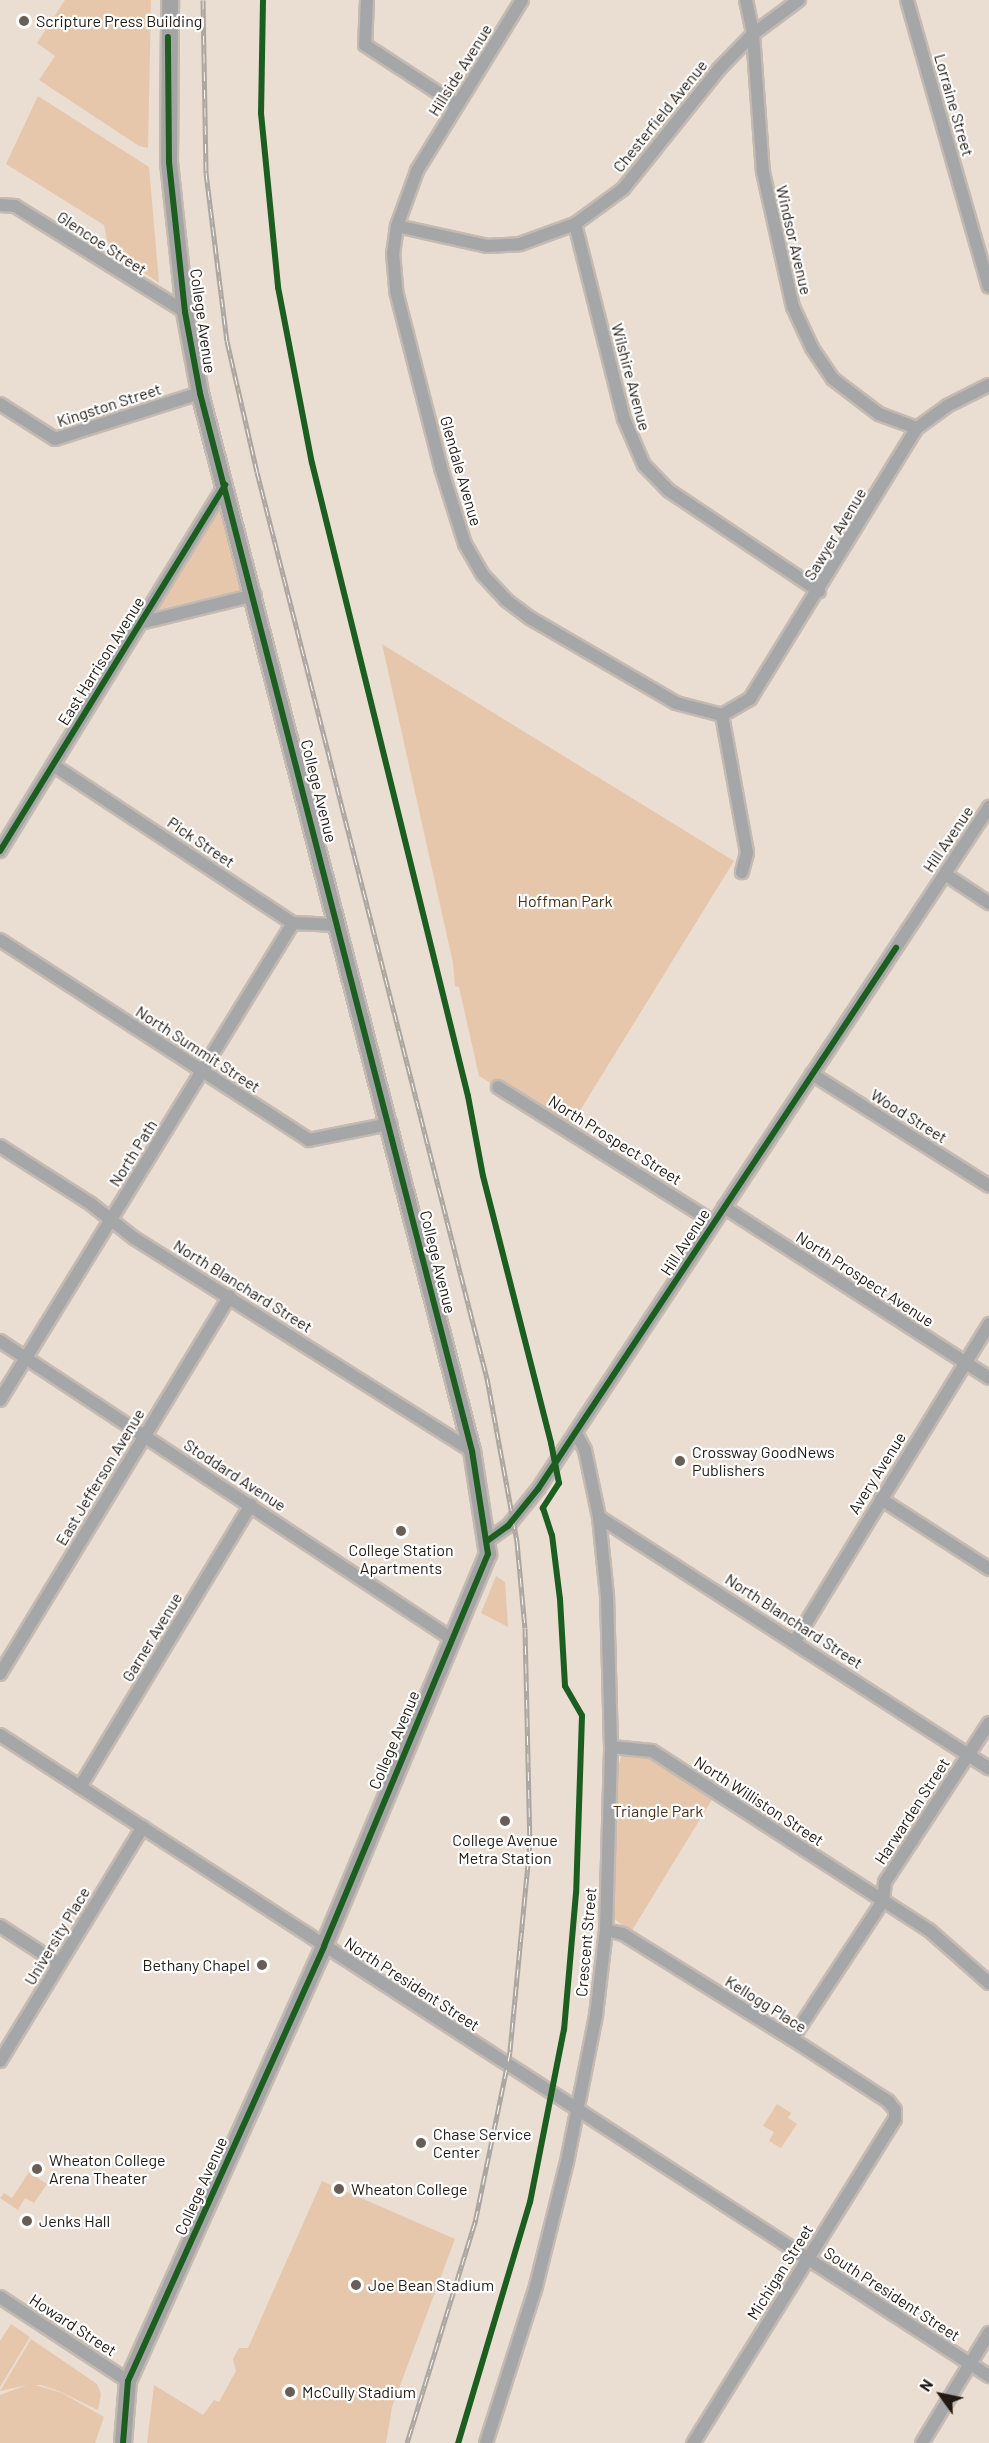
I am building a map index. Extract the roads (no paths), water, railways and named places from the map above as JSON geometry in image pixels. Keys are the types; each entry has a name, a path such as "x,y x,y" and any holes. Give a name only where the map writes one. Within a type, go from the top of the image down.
{"street":[{"name":"College Avenue","path":"123,2443 128,2381 324,1946 452,1639 485,1566 487,1541 471,1451 390,1124 255,596 200,393 185,312 169,162 170,0"},
{"path":"367,0 365,45 457,105"},
{"name":"Hillside Avenue","path":"425,158 522,0"},
{"name":"Windsor Avenue","path":"746,0 753,34 763,172 792,307 812,348 833,379 879,414 917,428"},
{"name":"Chesterfield Avenue","path":"397,225 487,246 520,244 575,224 611,200 645,167 688,107 753,34 799,0"},
{"name":"Lorraine Street","path":"907,0 989,287"},
{"name":"Glendale Avenue","path":"425,158 403,201 397,225 393,253 396,291 452,508 473,560 494,588 530,618 676,703 722,715"},
{"name":"Glencoe Street","path":"0,205 15,206 185,312"},
{"name":"Wilshire Avenue","path":"575,224 624,419 644,465 668,490 819,591"},
{"name":"Sawyer Avenue","path":"722,715 750,699 819,591 917,428 947,406 989,385"},
{"name":"Kingston Street","path":"0,404 55,439 200,393"},
{"name":"East Harrison Avenue","path":"0,851 225,485"},
{"path":"140,623 255,596"},
{"path":"722,715 747,854 742,872"},
{"name":"Pick Street","path":"53,765 293,922 338,925"},
{"name":"Hill Avenue","path":"487,1541 497,1536 524,1508 576,1433 713,1222 989,807"},
{"path":"945,874 989,903"},
{"name":"North Path","path":"0,1400 293,922"},
{"name":"North Summit Street","path":"0,940 309,1140 390,1124"},
{"name":"Wood Street","path":"812,1074 989,1186"},
{"name":"North Prospect Street","path":"498,1087 713,1222"},
{"name":"North Blanchard Street","path":"0,1146 471,1451"},
{"name":"North Prospect Avenue","path":"724,1207 989,1378"},
{"name":"East Jefferson Avenue","path":"0,1674 230,1296"},
{"name":"Avery Avenue","path":"795,1641 989,1324"},
{"name":"Stoddard Avenue","path":"0,1341 452,1639"},
{"name":"Crescent Street","path":"486,2443 536,2286 578,2110 596,2015 606,1930 611,1747 607,1596 600,1517 585,1450 576,1433"},
{"path":"880,1499 989,1569"},
{"name":"Garner Avenue","path":"80,1787 251,1505"},
{"name":"North Blanchard Street","path":"600,1517 989,1768"},
{"name":"Harwarden Street","path":"792,2039 883,1901 885,1882 989,1723"},
{"name":"North President Street","path":"0,1735 807,2259"},
{"name":"North Williston Street","path":"611,1747 652,1751 928,1930 989,1983"},
{"name":"University Place","path":"0,2061 143,1827"},
{"path":"0,1926 59,1964"},
{"name":"Kellogg Place","path":"606,1930 623,1934 888,2101 895,2118"},
{"name":"Michigan Street","path":"693,2443 895,2118"},
{"name":"South President Street","path":"807,2259 989,2376"},
{"name":"Howard Street","path":"0,2297 128,2381"},
{"path":"921,2443 989,2333"}],"railway":[{"path":"203,0 206,173 227,341 257,472 487,1378 517,1542 525,1628 530,1843 510,2052 475,2222 407,2443"}],"place":[{"name":"Scripture Press Building","path":"24,21"},
{"name":"Crossway GoodNews Publishers","path":"680,1461"},
{"name":"College Station Apartments","path":"401,1531"},
{"name":"College Avenue Metra Station","path":"505,1821"},
{"name":"Bethany Chapel","path":"262,1965"},
{"name":"Chase Service Center","path":"421,2143"},
{"name":"Wheaton College Arena Theater","path":"37,2169"},
{"name":"Wheaton College","path":"339,2189"},
{"name":"Jenks Hall","path":"27,2221"},
{"name":"Joe Bean Stadium","path":"356,2285"},
{"name":"McCully Stadium","path":"290,2392"}],"park label":[{"name":"Hoffman Park","path":"565,901"},
{"name":"Triangle Park","path":"658,1811"}]}
